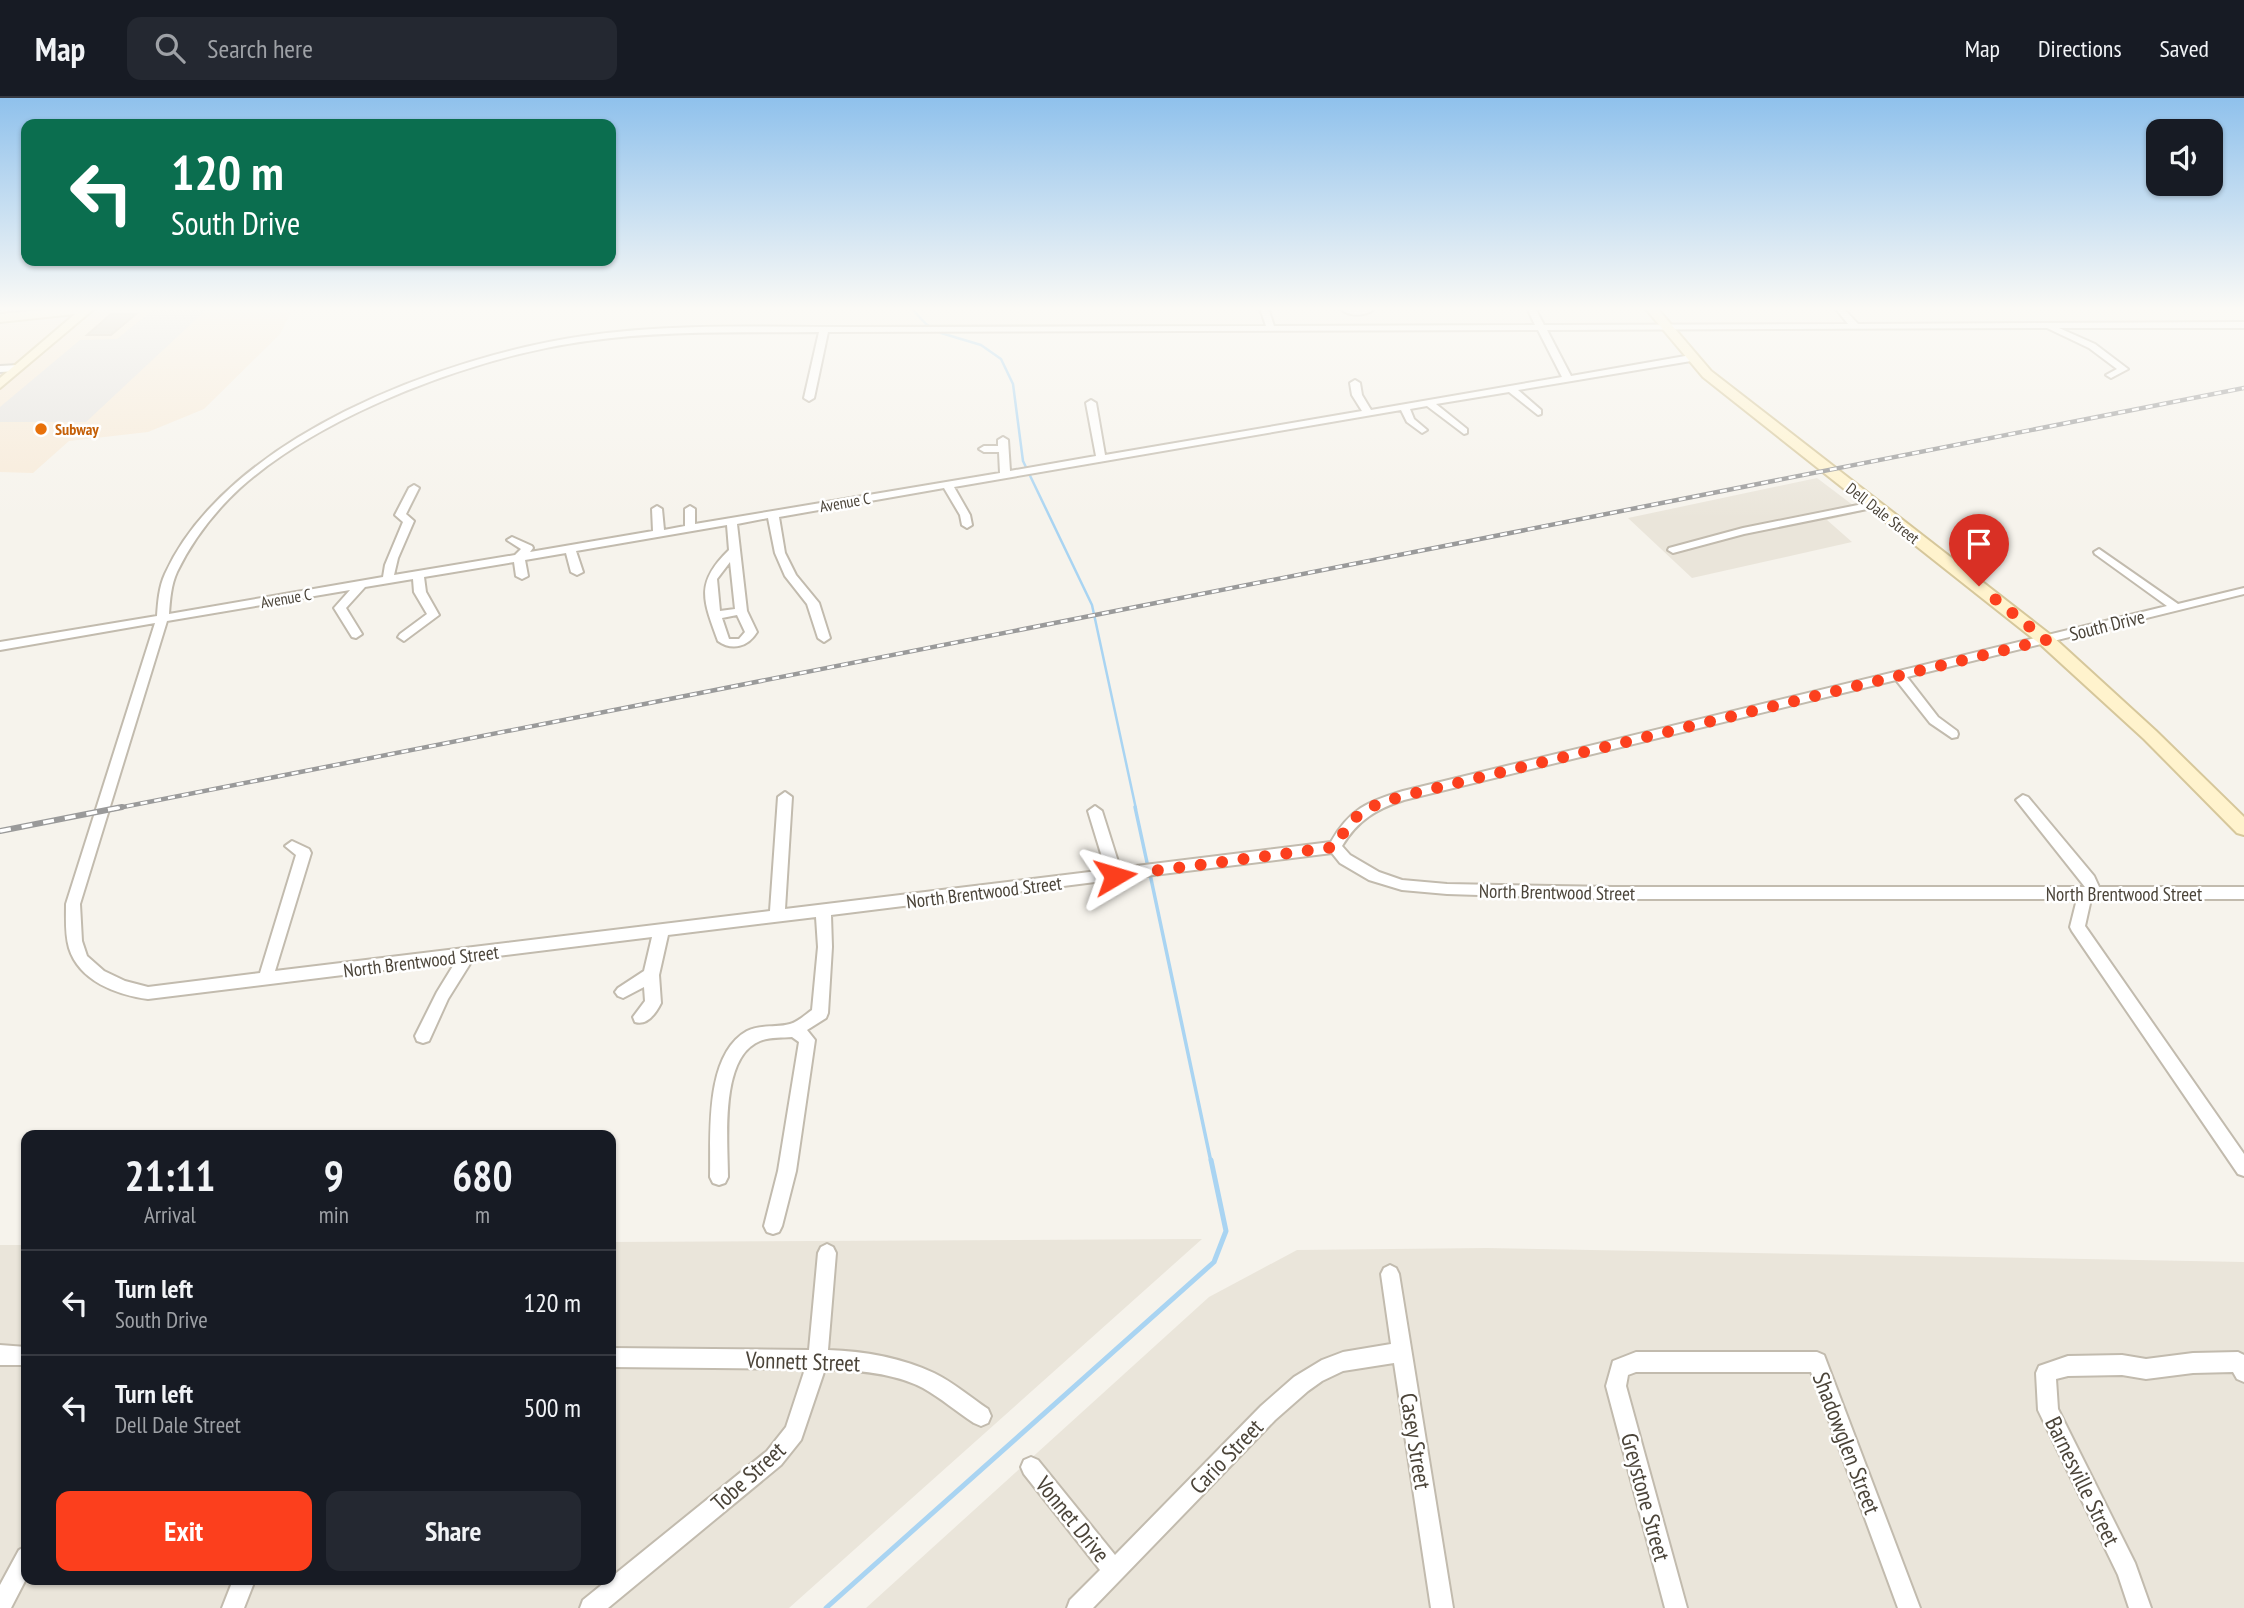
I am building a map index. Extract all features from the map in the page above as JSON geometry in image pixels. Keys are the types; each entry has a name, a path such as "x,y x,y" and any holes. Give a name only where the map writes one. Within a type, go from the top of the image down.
{"main road":[{"name":"Dell Dale Street","path":"1714,378 2046,640 2150,735 2244,828"}],"street":[{"name":"North Brentwood Street","path":"435,378 386,397 314,433 228,494 195,532 172,570 166,588 162,620 73,904 77,950 89,972 142,992 265,980 1335,847 1345,859 1374,876 1402,885 1447,890 2085,895 2244,893"},
{"path":"809,398 813,378"},
{"name":"Avenue C","path":"0,646 1571,378"},
{"path":"1355,383 1357,395 1368,413"},
{"path":"1511,389 1538,412"},
{"path":"1091,403 1101,459"},
{"path":"1429,403 1464,431"},
{"path":"1405,407 1410,420 1422,430"},
{"path":"984,449 1003,444 1005,475"},
{"path":"947,484 965,514 967,525"},
{"path":"388,580 387,568 405,536 409,522 400,515 414,488"},
{"path":"1673,550 1743,531 1873,505"},
{"path":"657,509 659,534"},
{"path":"690,509 690,529"},
{"path":"773,515 780,553 791,576 813,603 824,638"},
{"path":"732,522 735,551 741,611 751,632 741,643 724,641 715,616 710,586 713,572 735,551"},
{"path":"512,540 528,548 519,558 522,576"},
{"path":"570,549 577,572"},
{"path":"2099,552 2176,608"},
{"path":"404,637 433,615 420,592 418,575"},
{"path":"356,634 340,608 361,585"},
{"name":"South Drive","path":"1335,847 1350,820 1377,803 2244,591"},
{"path":"715,616 741,611"},
{"path":"1899,676 1934,720 1952,734"},
{"path":"778,917 785,797"},
{"path":"2023,800 2089,880 2093,890 2085,895 2077,927 2244,1168"},
{"path":"1095,811 1115,876"},
{"path":"265,980 304,853 292,846"},
{"path":"719,1177 722,1085 728,1065 739,1045 755,1035 795,1030 820,1013 825,947 823,911"},
{"path":"642,1017 653,1003 651,975 661,931"},
{"path":"423,1036 442,996 468,955"},
{"path":"624,992 651,975"},
{"path":"773,1226 787,1171 807,1040 795,1030"},
{"name":"Tobe Street","path":"591,1608 775,1458 794,1433 818,1360 827,1253"},
{"name":"Casey Street","path":"1390,1274 1442,1608"},
{"name":"Cario Street","path":"1078,1608 1300,1383 1330,1364 1357,1356 1403,1353"},
{"name":"Vonnett Street","path":"616,1357 818,1360 877,1365 905,1371 951,1394 981,1416"},
{"name":"Shadowglen Street","path":"1616,1386 1620,1368 1636,1362 1817,1362 1909,1608"},
{"name":"Barnesville Street","path":"2140,1608 2127,1571 2048,1410 2046,1373 2068,1366 2122,1365 2146,1369 2193,1363 2238,1362 2244,1372"},
{"name":"Greystone Street","path":"1616,1386 1676,1608"},
{"name":"Vonnet Drive","path":"1031,1467 1115,1572"},
{"path":"0,1607 21,1567"},
{"path":"233,1608 242,1585"}],"shaded area":[{"path":"0,378 235,378 204,409 148,432 69,441 33,473 0,472"},
{"path":"34,378 133,378 86,422 0,422 0,407"},
{"path":"1817,478 1862,512 1827,520 1852,542 1692,578 1628,518"},
{"path":"1202,1239 789,1608 0,1608 0,1245 21,1245 21,1585 616,1585 616,1242"},
{"path":"1487,1248 2244,1262 2244,1608 866,1608 1209,1297 1297,1250"}],"waterway":[{"path":"1010,378 1023,461 1092,605 1136,809"},
{"path":"1135,807 1148,867"},
{"path":"1150,874 1211,1162"},
{"path":"826,1608 1214,1262 1226,1231 1211,1160"}],"railway":[{"path":"113,809 2244,388"},
{"path":"0,831 122,807"}],"place":[{"name":"Subway","path":"41,429"}],"route":[{"path":"1115,876 1335,847 1350,820 1377,803 2046,640 1979,586"}]}
